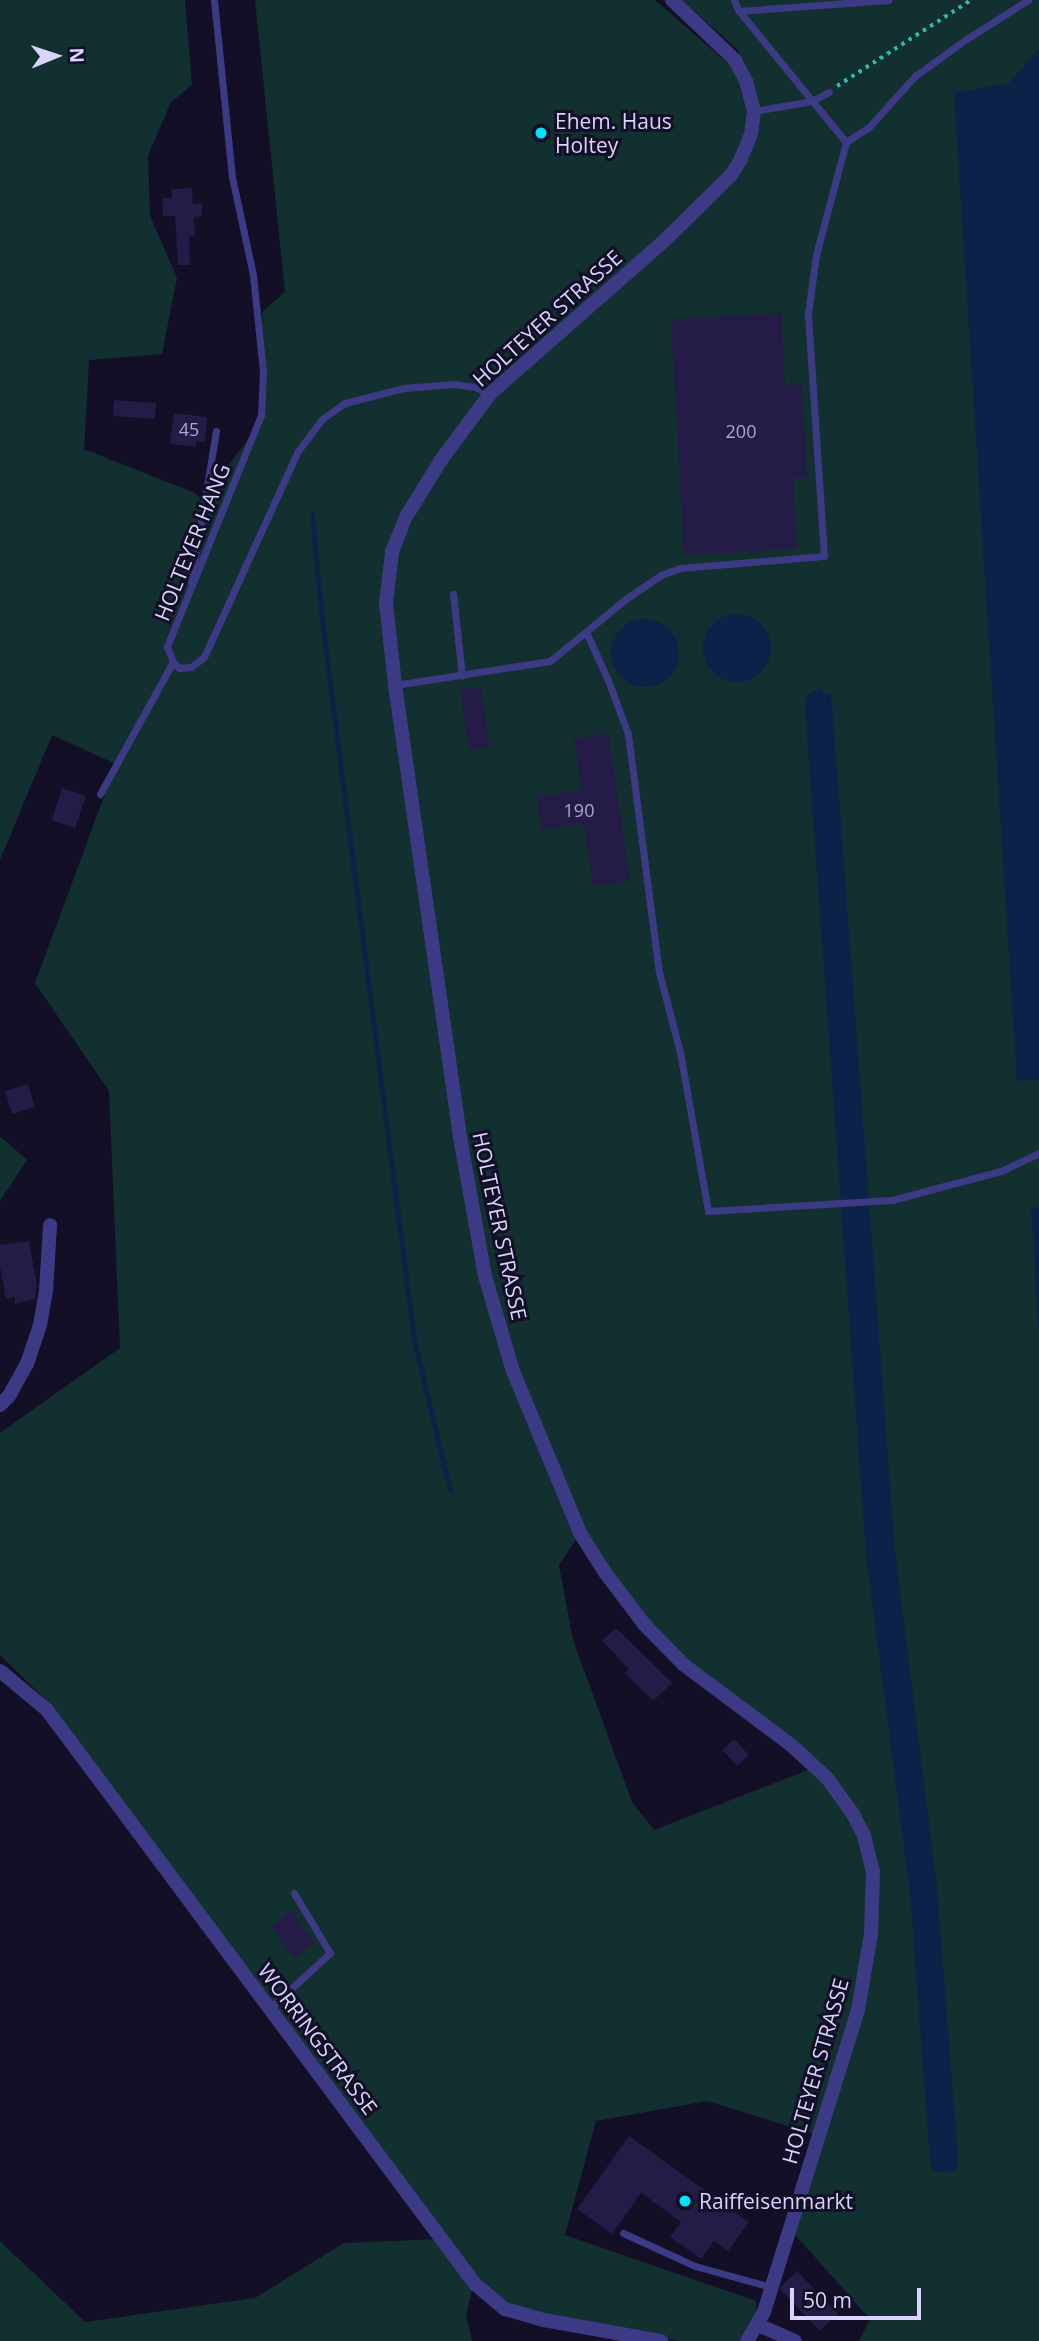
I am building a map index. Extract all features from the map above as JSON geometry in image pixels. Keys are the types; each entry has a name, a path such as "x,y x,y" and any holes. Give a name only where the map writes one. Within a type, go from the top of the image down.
{"street":[{"path":"672,0 735,60 746,81 754,111"},
{"name":"HOLTEYER STRASSE","path":"747,2341 758,2325 771,2287 858,2010 870,1934 873,1871 864,1836 853,1814 827,1778 791,1745 684,1665 644,1624 580,1533 513,1371 485,1276 461,1143 395,685 386,603 392,552 406,517 490,394 664,241 731,175 751,134 754,111"},
{"path":"0,1405 9,1396 27,1364 40,1325 46,1291 50,1225"},
{"name":"WORRINGSTRASSE","path":"0,1671 47,1710 475,2284 505,2309 544,2320 661,2341"},
{"path":"758,2325 795,2341"}],"lane":[{"name":"HOLTEYER HANG","path":"173,662 167,647 261,415 262,371 253,275 233,177 214,0"},
{"path":"734,0 739,11 846,142"},
{"path":"739,11 889,0"},
{"path":"395,685 550,661 587,634 627,598 661,575 680,568 824,556 808,313 816,255 846,142 869,127 915,76 1028,0"},
{"path":"754,111 812,101 829,92"},
{"path":"100,793 173,662 179,668 191,667 204,657 298,451 322,418 345,403 404,388 454,384 475,387 490,394"},
{"path":"188,596 216,430"},
{"path":"453,594 462,676"},
{"path":"587,634 628,734 659,972 680,1052 709,1211 877,1203 1001,1171 1039,1153"},
{"path":"270,2009 330,1953 294,1893"},
{"path":"623,2233 695,2266 771,2287"}],"path":[{"path":"829,92 971,0"}],"green space":[{"path":"0,0 185,0 192,85 171,102 148,156 150,216 177,278 162,354 89,360 84,449 205,497 264,418 262,312 285,292 255,0 655,0 732,67 745,95 749,111 745,131 736,157 716,186 491,392 476,384 430,384 374,393 345,401 321,417 297,451 322,419 345,404 404,389 454,385 474,389 487,397 439,456 402,516 388,550 380,601 384,643 443,1060 480,1277 508,1373 578,1536 559,1565 573,1640 632,1802 654,1830 813,1768 838,1795 863,1837 871,1872 869,1934 856,2008 817,2135 707,2101 596,2121 565,2235 756,2301 757,2324 746,2341 681,2341 545,2318 506,2307 491,2297 476,2282 312,2054 45,1699 0,1655 0,1433 120,1348 109,1091 35,983 116,764 52,735 0,860"},
{"path":"682,0 1039,0 1039,2341 859,2341 870,2319 791,2230 860,2010 874,1870 842,1793 686,1664 647,1622 583,1532 515,1359 492,1279 479,1218 402,698 392,605 397,554 427,490 493,396 746,164 758,135 760,114 749,71 737,49"},
{"path":"0,1136 27,1160 0,1201"},
{"path":"438,2239 473,2286 466,2315 472,2341 0,2341 0,2241 85,2322 255,2298 344,2243"}],"water":[{"path":"1039,49 1039,1080 1017,1081 954,93 1009,83"},
{"path":"737,614 750,617 761,624 768,635 771,648 768,661 761,672 750,679 737,682 724,679 713,672 706,661 703,648 706,635 713,624 724,617"},
{"path":"645,619 658,622 669,629 676,640 679,653 676,666 669,677 658,684 645,687 632,684 621,677 614,666 611,653 614,640 621,629 632,622"},
{"path":"822,688 823,694 830,693 832,704 895,1552 937,1888 958,2158 956,2171 933,2172 930,2160 910,1893 866,1555 805,705 807,695"},
{"path":"1039,1206 1039,1331 1031,1210"}],"building":[{"path":"192,188 193,204 202,203 202,216 194,217 195,236 189,237 190,265 178,265 175,216 163,216 162,198 172,198 171,189"},
{"path":"781,313 785,385 802,384 807,478 793,478 797,549 684,555 671,319"},
{"path":"114,400 156,403 155,419 113,416"},
{"path":"174,413 207,417 205,442 196,441 196,447 170,444"},
{"path":"481,687 489,747 469,750 460,690"},
{"path":"608,733 630,881 593,887 584,824 541,830 537,797 581,790 574,739"},
{"path":"62,788 86,796 75,828 51,820"},
{"path":"28,1084 35,1107 12,1114 5,1091"},
{"path":"29,1241 37,1284 35,1299 15,1304 15,1297 6,1299 0,1266 0,1245"},
{"path":"616,1628 672,1683 653,1701 625,1673 629,1669 602,1641"},
{"path":"734,1739 749,1755 737,1766 722,1750"},
{"path":"292,1911 315,1943 294,1958 271,1926"},
{"name":"Raiffeisenmarkt","path":"629,2136 749,2222 728,2251 714,2241 701,2259 670,2237 681,2222 641,2193 612,2234 577,2209"},
{"path":"797,2271 838,2313 820,2331 779,2288"}],"waterway":[{"path":"312,514 322,621 414,1340 450,1491"}],"place":[{"name":"Ehem. Haus Holtey","path":"541,133"},
{"name":"Raiffeisenmarkt","path":"685,2201"}]}
